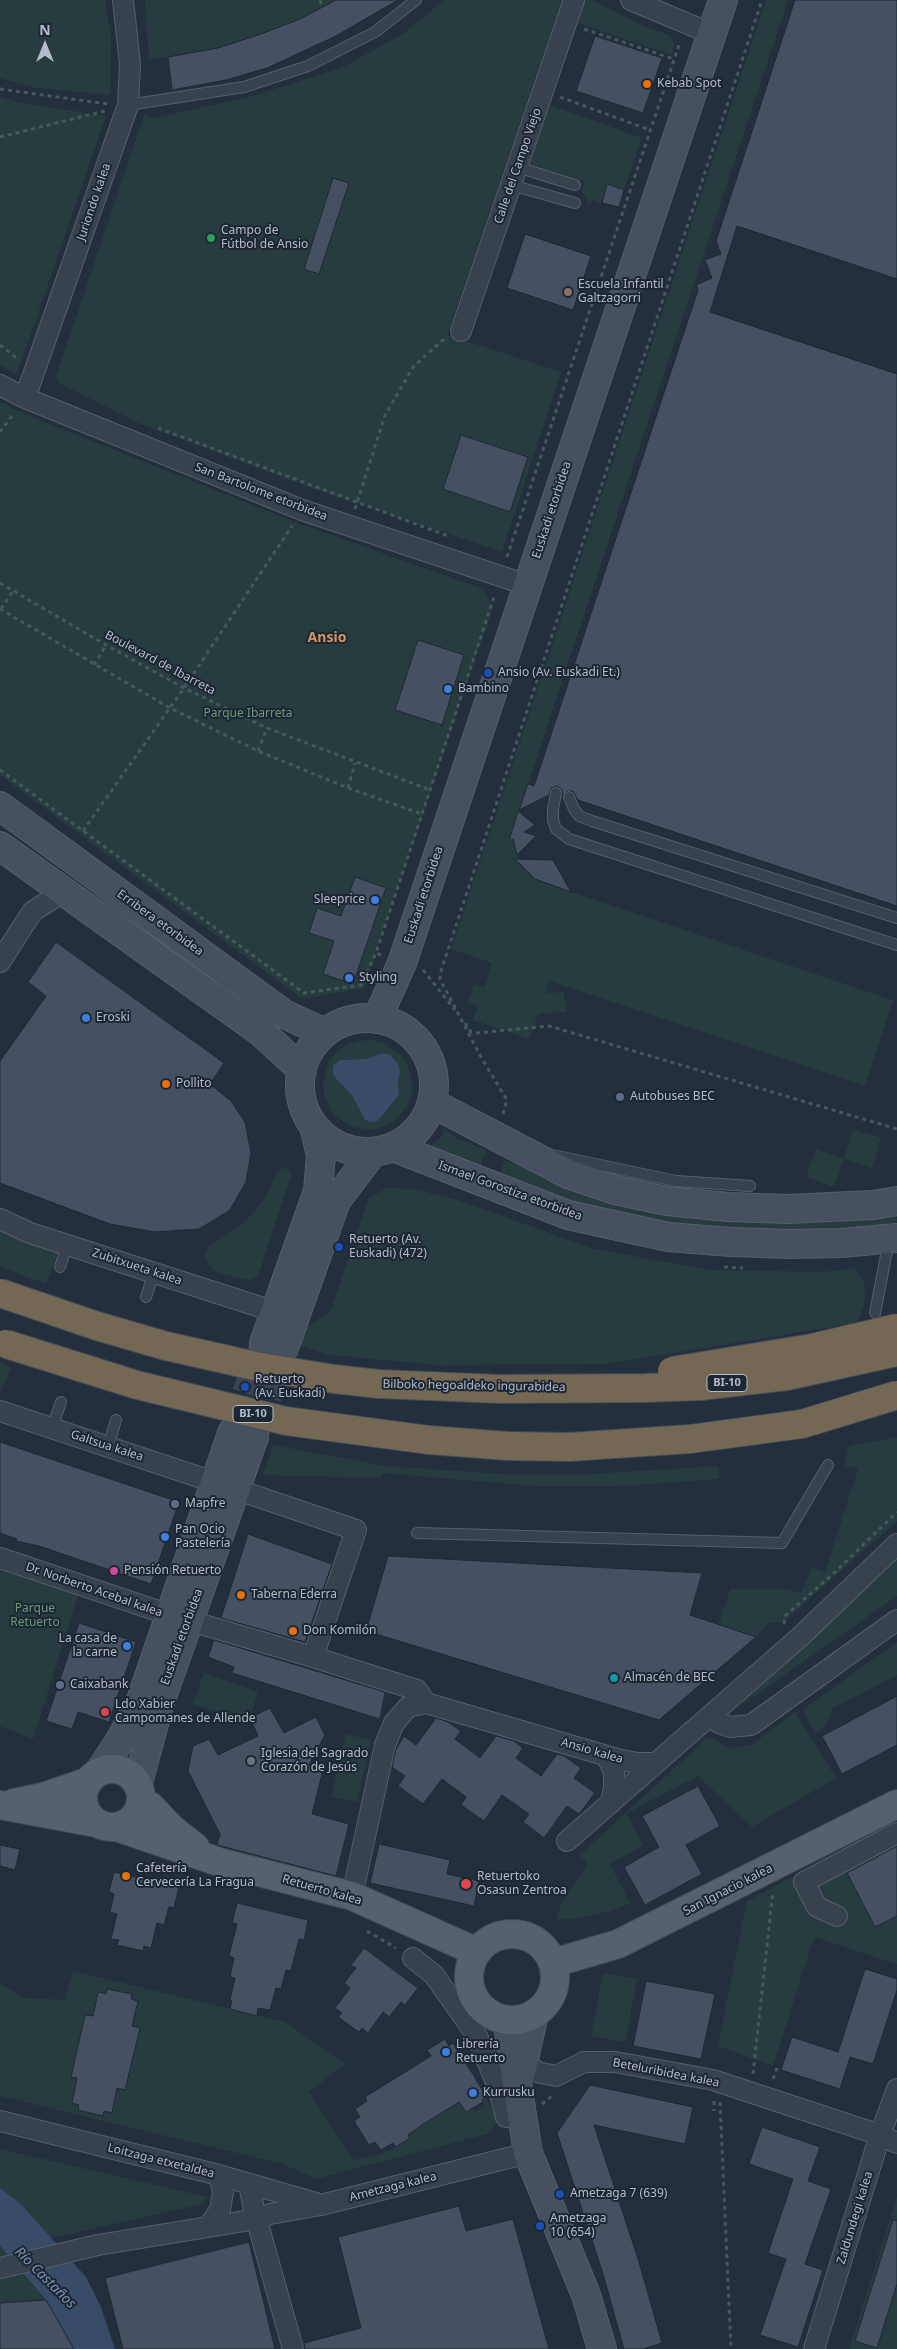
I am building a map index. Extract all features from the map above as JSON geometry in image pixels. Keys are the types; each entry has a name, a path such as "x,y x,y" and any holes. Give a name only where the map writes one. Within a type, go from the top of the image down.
{"highway":[{"name":"Bilboko hegoaldeko ingurabidea","path":"0,1293 72,1318 166,1346 255,1366 334,1380 441,1388 645,1388 710,1385 788,1376 897,1352"},
{"path":"554,1388 812,1348 897,1328"},
{"name":"BI-10","path":"0,1342 137,1385 286,1421 429,1440 508,1446 579,1446 690,1439 802,1424 897,1408"},
{"path":"802,1424 897,1395"}],"main road":[{"path":"0,1805 43,1797 117,1769 132,1776 139,1793 172,1829 219,1862"},
{"path":"94,1777 83,1800 90,1817 107,1825 219,1862"},
{"path":"0,1805 107,1825 135,1816 139,1793"},
{"name":"San Ignacio kalea","path":"553,1963 618,1944 897,1804"},
{"name":"Retuerto kalea","path":"219,1862 352,1896 477,1952"},
{"path":"518,1934 532,1939 546,1950 553,1963 555,1980 549,1999 534,2014 522,2019 507,2020 490,2014 479,2006 471,1993 468,1980 470,1965 477,1952 488,1941 502,1935 518,1934"}],"street":[{"name":"Juriondo kalea","path":"25,398 128,105 130,64 123,0"},
{"name":"Calle del Campo Viejo","path":"461,332 574,0"},
{"path":"630,0 712,34"},
{"name":"Euskadi etorbidea","path":"377,1019 402,963 723,0"},
{"name":"San Bartolome etorbidea","path":"0,385 25,398 302,510 350,526 504,567 527,585"},
{"name":"Erribera etorbidea","path":"0,806 284,1014 325,1033"},
{"path":"0,846 261,1032 302,1070"},
{"path":"0,962 32,912 64,891"},
{"path":"314,1126 321,1155 318,1191 276,1312 274,1345 336,1201 383,1150 418,1130 432,1103 434,1075 424,1048 412,1034 403,1028 377,1019 349,1020 325,1033 310,1050 302,1070 300,1094 308,1116 322,1135 341,1147 354,1151 383,1150"},
{"path":"432,1103 502,1129 568,1174 615,1190 666,1201 728,1207 787,1209 887,1199"},
{"name":"Ismael Gorostiza etorbidea","path":"383,1150 568,1214 668,1237 790,1244 893,1239"},
{"name":"Zubitxueta kalea","path":"0,1219 30,1233 276,1312"},
{"name":"Galtsua kalea","path":"0,1411 356,1530 313,1657"},
{"name":"Euskadi etorbidea","path":"139,1793 179,1618 243,1435"},
{"path":"566,1841 801,1636 897,1544"},
{"name":"Dr. Norberto Acebal kalea","path":"0,1558 179,1618 417,1690 426,1703"},
{"name":"Euskadi etorbidea","path":"94,1777 121,1739 179,1618"},
{"path":"711,1715 719,1723 730,1728 751,1726 897,1620"},
{"path":"352,1896 385,1745 394,1723 408,1707 426,1703"},
{"name":"Ansio kalea","path":"426,1703 607,1756 638,1763 656,1763"},
{"path":"607,1756 614,1772 614,1788 610,1803"},
{"path":"837,1916 817,1907 804,1882 897,1833"},
{"path":"413,1958 434,1975 477,2036 498,2087 521,2108"},
{"path":"521,2108 523,2059 534,2014"},
{"path":"507,2020 528,2154 586,2295 602,2349"},
{"name":"Beteluribidea kalea","path":"523,2059 537,2072 556,2076 584,2062 615,2062 713,2080 889,2139"},
{"name":"Zaldundegi kalea","path":"814,2349 889,2139 897,2088"},
{"name":"Loitzaga etxetaldea","path":"0,2121 219,2175 320,2205"},
{"name":"Ametzaga kalea","path":"0,2268 98,2245 263,2217 320,2205 528,2154"},
{"path":"210,2226 220,2210 223,2192 219,2175"},
{"path":"249,2184 263,2217 293,2349"},
{"path":"263,2217 269,2190"}],"lane":[{"path":"128,105 244,87 308,66 375,32 416,0"},
{"path":"514,176 576,185"},
{"path":"514,176 575,203"},
{"path":"556,793 552,809 553,820 556,829 569,839 897,945"},
{"path":"570,798 579,816 592,821 897,918"},
{"path":"502,1129 551,1154 676,1180 750,1186"},
{"path":"875,1313 893,1239"},
{"path":"60,1267 67,1245"},
{"path":"146,1296 154,1273"},
{"path":"52,1428 61,1402"},
{"path":"108,1446 116,1420"},
{"path":"417,1533 782,1543 828,1465"}],"path":[{"path":"320,0 323,7"},
{"path":"502,1129 507,1100 481,1057 440,979 440,974 762,0"},
{"path":"13,591 0,609 170,708 258,751 348,788 422,814 686,24"},
{"path":"580,28 674,59"},
{"path":"561,88 558,96 650,130"},
{"path":"0,89 74,101 128,105"},
{"path":"0,137 128,105"},
{"path":"350,526 385,415 414,366 447,336 461,332"},
{"path":"156,428 454,538"},
{"path":"83,831 184,688 302,510"},
{"path":"498,554 504,567"},
{"name":"Boulevard de Ibarreta","path":"0,582 106,646 184,688 267,728 430,790"},
{"path":"94,665 106,646"},
{"path":"258,751 267,728"},
{"path":"348,788 355,763"},
{"path":"0,770 304,994 361,985 376,953"},
{"path":"420,967 471,1032 549,1026 897,1129"},
{"path":"784,1626 785,1616 867,1542 897,1512"},
{"path":"751,2093 776,1866"},
{"path":"521,2108 554,2094"},
{"path":"713,2097 720,2099 731,2349"}],"green space":[{"path":"0,0 105,0 111,37 110,95 37,88 0,78"},
{"path":"145,0 336,0 300,19 259,35 218,48 149,60"},
{"path":"444,0 562,0 447,335 561,372 502,552 314,489 138,423 61,384 56,377 144,115 152,118 246,98 341,68 404,33"},
{"path":"585,0 592,0 639,24 671,36 674,46 672,55 578,23"},
{"path":"766,0 788,0 517,817 513,830 513,841 520,864 535,879 893,1000 865,1086 549,981 546,993 564,992 566,1012 538,1014 529,1039 473,1020 478,1005 468,1002 474,984 485,987 492,963 451,949"},
{"path":"0,97 22,103 106,116 17,374 0,365"},
{"path":"547,104 642,138 624,190 607,184 602,203 592,200 589,204 582,192 585,181 527,164"},
{"name":"Parque Ibarreta","path":"0,402 22,413 295,522 483,589 493,607 364,988 302,999 0,775"},
{"path":"358,1041 382,1042 402,1055 408,1066 413,1089 410,1101 398,1118 390,1124 370,1130 349,1126 333,1113 324,1094 323,1084 329,1062 346,1045","holes":["383,1053 390,1055 400,1072 398,1083 399,1095 376,1122 371,1122 365,1120 353,1097 338,1081 340,1060 365,1059"]},
{"path":"445,1129 457,1139 487,1150 478,1170 429,1147 442,1136"},
{"path":"853,1129 881,1138 872,1168 844,1159"},
{"path":"816,1149 844,1159 834,1187 806,1177"},
{"path":"505,1160 552,1178 894,1214 897,1220 896,1225 764,1236 619,1218 498,1178"},
{"path":"283,1168 289,1169 291,1176 258,1276 250,1280 241,1279 213,1271 205,1256 208,1247 244,1223 265,1199 277,1171"},
{"path":"387,1188 415,1189 461,1201 594,1249 712,1270 823,1272 855,1268 865,1285 864,1305 857,1323 606,1364 438,1365 330,1355 300,1346 305,1328 330,1312 369,1198"},
{"path":"0,1228 59,1250 46,1284 0,1267"},
{"path":"0,1363 11,1367 0,1396"},
{"path":"897,1437 897,1521 783,1622 768,1623 756,1637 719,1624 730,1589 783,1589 801,1593 812,1568 825,1572 858,1469 844,1465 849,1446"},
{"path":"273,1445 385,1466 503,1474 575,1475 718,1466 720,1479 622,1486 535,1486 383,1473 381,1478 263,1475"},
{"path":"897,1558 897,1596 736,1709 887,1567"},
{"name":"Parque Retuerto","path":"0,1567 79,1593 33,1739 0,1726"},
{"path":"897,1642 897,1675 832,1709 825,1727 816,1733 802,1710"},
{"path":"204,1673 258,1692 248,1723 193,1704"},
{"path":"795,1712 836,1778 752,1827 698,1776 627,1813 643,1846 610,1864 630,1903 611,1911 574,1919 557,1919 561,1903 588,1864 580,1855 706,1739 714,1738 722,1745 735,1748 751,1745"},
{"path":"346,1734 371,1740 357,1802 331,1797"},
{"path":"897,1822 897,1964 814,1937 773,2066 718,2046 747,1901"},
{"path":"73,1971 285,2022 345,2064 309,2092 353,2160 380,2155 396,2147 410,2138 408,2135 422,2126 420,2122 459,2102 466,2112 472,2109 475,2112 485,2106 482,2100 486,2097 493,2113 498,2116 495,2126 487,2134 316,2179 283,2164 0,2096 0,1984 25,1998 65,2000"},
{"path":"603,1973 637,1979 625,2042 591,2036"},
{"path":"0,2149 208,2197 203,2204 51,2238 20,2203 0,2188"},
{"path":"897,2197 897,2349 849,2349"},
{"path":"0,2246 46,2300 0,2303"}],"water":[{"path":"384,1053 390,1055 398,1064 400,1072 398,1083 399,1095 376,1122 371,1122 365,1120 353,1097 333,1075 333,1066 340,1060 365,1059"},
{"name":"Río Castaños","path":"0,2188 20,2203 86,2277 100,2305 115,2349 74,2349 46,2300 0,2246"}],"building":[{"path":"336,0 398,0 336,36 267,68 226,80 172,90 168,57 218,48 261,34 300,19"},
{"path":"795,0 897,0 897,279 737,226 710,312 897,374 897,906 578,800 573,791 567,791 563,795 562,790 558,786 551,788 549,795 519,810 528,784 534,786 698,290 696,285 712,278 705,260 721,254 716,241"},
{"path":"595,36 662,58 643,113 576,91"},
{"path":"333,178 349,183 319,274 304,269"},
{"path":"607,184 624,190 619,207 602,203"},
{"path":"525,234 591,256 573,310 507,288"},
{"path":"461,435 528,457 510,512 443,489"},
{"path":"418,640 464,655 442,725 395,710"},
{"path":"518,811 535,825 524,832 536,836 517,855 513,839 509,841"},
{"path":"515,859 553,860 571,892 535,879"},
{"path":"355,877 386,888 353,984 323,974 334,941 309,933 317,908 341,916"},
{"path":"56,942 224,1063 210,1084 231,1101 245,1122 251,1153 246,1182 230,1210 199,1229 155,1232 110,1224 0,1183 0,1061 46,996 28,982"},
{"path":"0,1442 179,1502 151,1584 39,1546 16,1541 17,1539 0,1533"},
{"path":"248,1534 332,1564 305,1642 221,1618"},
{"name":"Almacén de BEC","path":"388,1556 702,1573 690,1615 756,1637 659,1720 366,1631"},
{"path":"79,1623 136,1642 109,1722 78,1712 72,1729 46,1721"},
{"path":"214,1640 385,1692 380,1719 232,1673 234,1667 208,1657"},
{"path":"897,1696 897,1745 842,1774 822,1736"},
{"path":"270,1708 284,1733 316,1717 325,1735 309,1765 323,1770 312,1814 349,1824 336,1876 217,1845 220,1834 188,1771 193,1746 209,1739 218,1755 258,1736 250,1718"},
{"path":"436,1718 448,1722 461,1731 455,1739 480,1758 496,1736 514,1741 523,1748 516,1758 541,1776 557,1754 564,1756 581,1768 574,1778 595,1793 579,1814 567,1806 544,1838 523,1822 529,1814 502,1795 484,1821 461,1805 466,1797 442,1779 423,1804 398,1786 405,1776 392,1767 396,1749 404,1736 416,1745"},
{"path":"698,1786 720,1826 686,1845 702,1874 645,1905 624,1867 659,1847 642,1816"},
{"path":"379,1844 450,1860 447,1874 479,1881 474,1906 370,1883"},
{"path":"0,1845 20,1849 15,1870 0,1866"},
{"path":"897,1846 897,1916 875,1927 847,1873"},
{"path":"114,1872 179,1887 174,1908 169,1907 164,1925 157,1923 151,1948 144,1946 143,1951 117,1945 119,1940 111,1939 117,1914 110,1912 114,1894 109,1892"},
{"path":"237,1903 308,1920 304,1940 299,1939 291,1971 286,1970 281,1989 276,1988 270,2010 258,2008 257,2016 230,2009 235,1978 230,1977 234,1958 229,1956 237,1924 232,1923"},
{"path":"364,1948 418,1988 405,2005 401,2002 389,2017 383,2012 368,2033 362,2028 359,2032 338,2017 342,2013 335,2008 350,1988 344,1983 356,1968 351,1965"},
{"path":"865,1969 897,1979 897,1990 873,2064 850,2057 840,2089 781,2070 792,2037 838,2052"},
{"path":"646,1981 715,1994 701,2059 633,2046"},
{"path":"107,1989 132,1994 131,1999 138,2001 132,2026 140,2028 125,2090 117,2088 112,2113 104,2111 103,2116 78,2110 79,2105 72,2103 77,2078 71,2077 85,2015 93,2016 98,1992 106,1994"},
{"path":"445,2039 449,2046 453,2043 474,2076 486,2097 482,2100 483,2102 466,2112 459,2102 408,2135 410,2138 396,2147 393,2143 381,2150 375,2142 369,2145 354,2121 360,2117 355,2109 367,2101 365,2097 431,2056 427,2050"},
{"path":"590,2085 693,2107 685,2144 594,2125 639,2262 662,2343 643,2349 624,2349 603,2274 557,2133"},
{"path":"762,2127 820,2147 808,2181 831,2189 805,2264 823,2270 798,2347 760,2335 786,2259 768,2253 793,2179 749,2164"},
{"path":"459,2206 466,2231 513,2219 549,2349 305,2349 304,2343 361,2328 338,2237"},
{"path":"893,2220 897,2220 897,2284 877,2348 855,2341"},
{"path":"249,2242 275,2349 123,2349 105,2278"},
{"path":"46,2300 74,2349 0,2349 0,2303"}],"tunnel":[{"path":"232,1433 264,1344"},
{"path":"254,1437 284,1349"}],"place":[{"name":"Kebab Spot","path":"647,84"},
{"name":"Campo de Fútbol de Ansio","path":"211,238"},
{"name":"Escuela Infantil Galtzagorri","path":"568,292"},
{"name":"Ansio (Av. Euskadi Et.)","path":"488,673"},
{"name":"Bambino","path":"448,689"},
{"name":"Sleeprice","path":"375,900"},
{"name":"Styling","path":"349,978"},
{"name":"Eroski","path":"86,1018"},
{"name":"Pollito","path":"166,1084"},
{"name":"Autobuses BEC","path":"620,1097"},
{"name":"Retuerto (Av. Euskadi) (472)","path":"339,1247"},
{"name":"Retuerto (Av. Euskadi)","path":"245,1387"},
{"name":"Mapfre","path":"175,1504"},
{"name":"Pan Ocio Pastelería","path":"165,1537"},
{"name":"Pensión Retuerto","path":"114,1571"},
{"name":"Taberna Ederra","path":"241,1595"},
{"name":"Don Komilón","path":"293,1631"},
{"name":"La casa de la carne","path":"127,1646"},
{"name":"Almacén de BEC","path":"614,1678"},
{"name":"Caixabank","path":"60,1685"},
{"name":"Ldo Xabier Campomanes de Allende","path":"105,1712"},
{"name":"Iglesia del Sagrado Corazón de Jesús","path":"251,1761"},
{"name":"Cafetería Cervecería La Fragua","path":"126,1876"},
{"name":"Retuertoko Osasun Zentroa","path":"466,1884"},
{"name":"Librería Retuerto","path":"446,2052"},
{"name":"Kurrusku","path":"473,2093"},
{"name":"Ametzaga 7 (639)","path":"560,2194"},
{"name":"Ametzaga 10 (654)","path":"540,2226"}],"district":[{"name":"Ansio","path":"327,638"}]}
